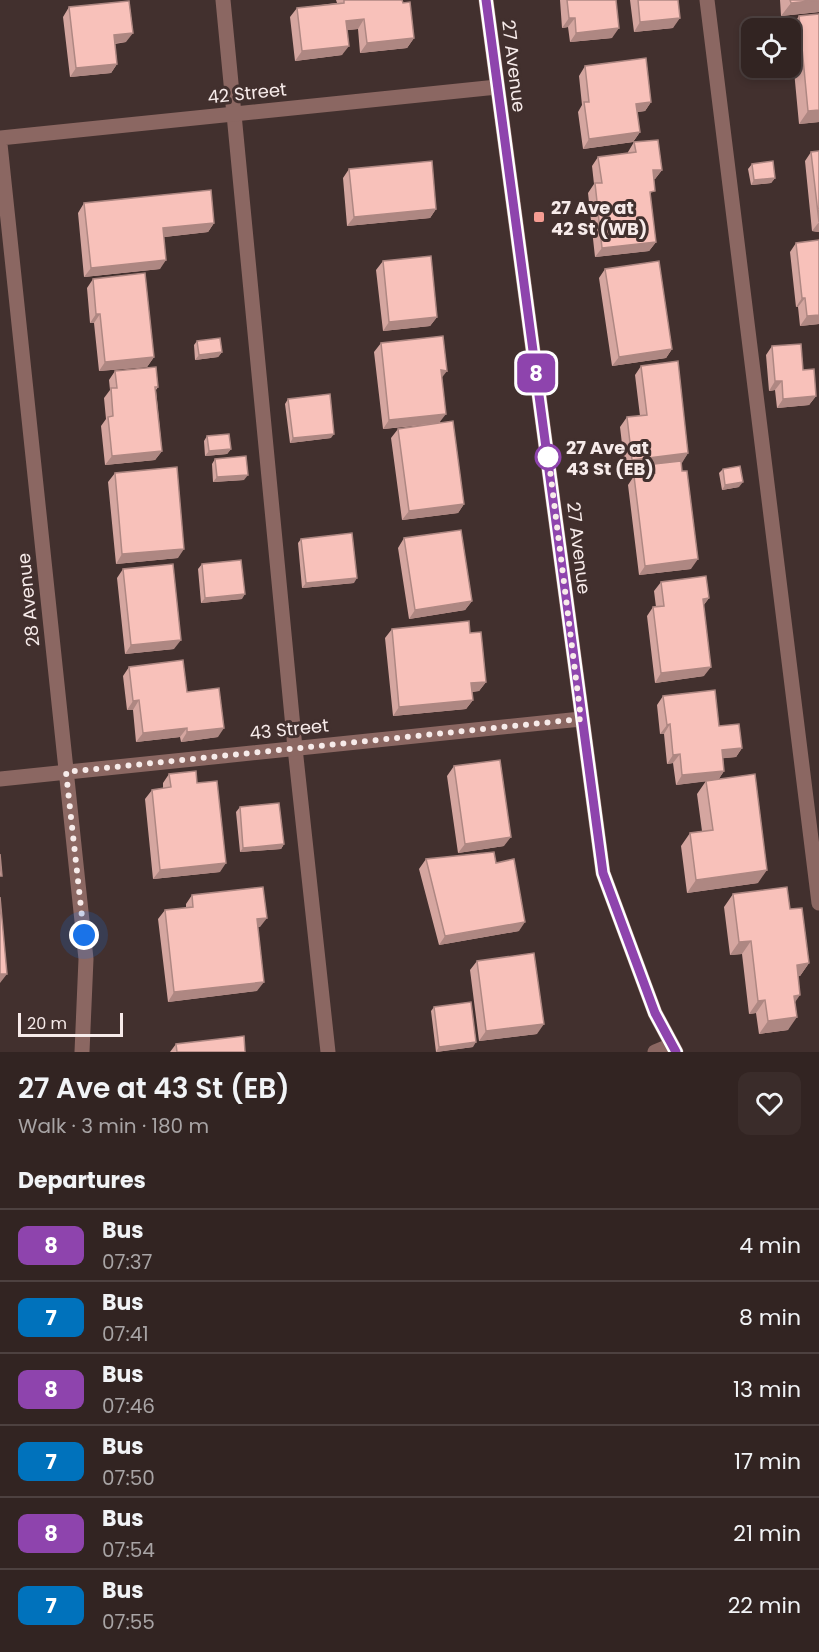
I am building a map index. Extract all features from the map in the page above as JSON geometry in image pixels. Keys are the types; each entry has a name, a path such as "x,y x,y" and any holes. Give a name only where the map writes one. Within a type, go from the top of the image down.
{"street":[{"path":"223,0 295,748 328,1052"},
{"name":"27 Avenue","path":"486,0 603,873 655,1013 674,1048"},
{"path":"707,0 819,903"},
{"name":"42 Street","path":"0,138 497,87"},
{"name":"28 Avenue","path":"0,144 86,959 82,1052"},
{"name":"43 Street","path":"0,779 581,719"},
{"path":"655,1052 674,1048"}],"building":[{"path":"344,0 410,2 414,38 367,43 364,19 346,21 349,46 302,51 297,8 344,3"},
{"path":"567,0 616,0 619,28 576,33 575,18 569,18"},
{"path":"638,0 678,0 680,18 640,22"},
{"path":"790,0 819,0 791,3"},
{"path":"129,1 133,33 114,35 117,64 76,68 69,7"},
{"path":"819,14 819,110 808,111 801,18 799,16"},
{"path":"646,58 651,102 636,104 640,132 589,139 584,102 589,102 585,66"},
{"path":"658,140 662,170 653,170 655,191 650,192 656,242 602,248 595,183 602,183 598,157 636,152 634,142"},
{"path":"819,151 819,222 811,152"},
{"path":"432,161 436,209 354,217 349,169"},
{"path":"773,161 775,178 754,180 752,164"},
{"path":"211,190 214,223 163,228 166,260 91,268 84,203"},
{"path":"819,240 819,315 807,316 805,298 802,298 796,243"},
{"path":"431,256 437,317 389,322 383,261"},
{"path":"659,261 672,349 619,357 605,269"},
{"path":"145,273 154,357 105,362 100,314 96,314 93,279"},
{"path":"443,336 447,371 441,370 446,414 389,420 381,343"},
{"path":"220,338 222,352 199,355 197,341"},
{"path":"801,344 803,370 814,369 816,396 783,399 782,381 775,381 772,346"},
{"path":"678,361 688,453 632,460 627,417 647,415 641,366"},
{"path":"156,367 158,387 155,387 162,451 112,456 108,417 113,416 111,388 117,388 115,371"},
{"path":"330,394 334,434 293,438 288,399"},
{"path":"453,421 464,504 409,511 398,429"},
{"path":"229,434 231,449 209,451 207,436"},
{"path":"246,456 248,475 217,477 215,459"},
{"path":"681,461 682,471 687,471 698,559 645,566 634,476 655,473 654,464"},
{"path":"740,466 743,482 725,485 723,469"},
{"path":"177,467 184,549 122,554 115,473"},
{"path":"461,530 472,601 415,610 404,538"},
{"path":"352,533 357,578 306,583 301,539"},
{"path":"241,560 245,594 205,598 202,564"},
{"path":"173,564 181,640 131,645 123,569"},
{"path":"706,576 709,598 703,599 711,667 661,673 653,607 664,606 661,582"},
{"path":"469,621 470,633 481,632 486,682 471,683 473,700 399,707 392,629"},
{"path":"183,660 187,692 219,688 224,728 187,732 187,728 143,733 139,700 133,701 129,667"},
{"path":"715,690 719,726 739,724 742,748 722,750 724,771 682,775 680,754 673,755 670,724 667,725 663,696"},
{"path":"500,760 511,837 465,844 454,766"},
{"path":"196,771 197,783 217,781 226,863 160,870 152,790 171,787 169,774"},
{"path":"755,774 767,870 696,880 690,833 713,830 706,781"},
{"path":"279,803 284,844 243,848 240,807"},
{"path":"494,852 496,863 514,859 525,922 445,936 426,859"},
{"path":"263,887 267,918 257,919 264,982 174,992 165,910 193,907 192,895"},
{"path":"787,887 790,909 802,908 809,963 797,965 800,995 794,996 797,1017 768,1021 765,1000 758,1001 751,941 739,942 733,894"},
{"path":"0,897 7,974 0,974"},
{"path":"534,953 544,1024 486,1031 477,961"},
{"path":"471,1002 476,1042 439,1047 434,1007"},
{"path":"244,1036 245,1052 177,1052 176,1044"}],"bus line":[{"name":"8","path":"486,0 603,873 655,1013 676,1052"}],"place":[{"name":"27 Ave at 42 St (WB)","path":"539,217"},
{"name":"27 Ave at 43 St (EB)","path":"548,457"}],"route":[{"path":"84,935 66,772 581,719 548,454 548,457"}]}
